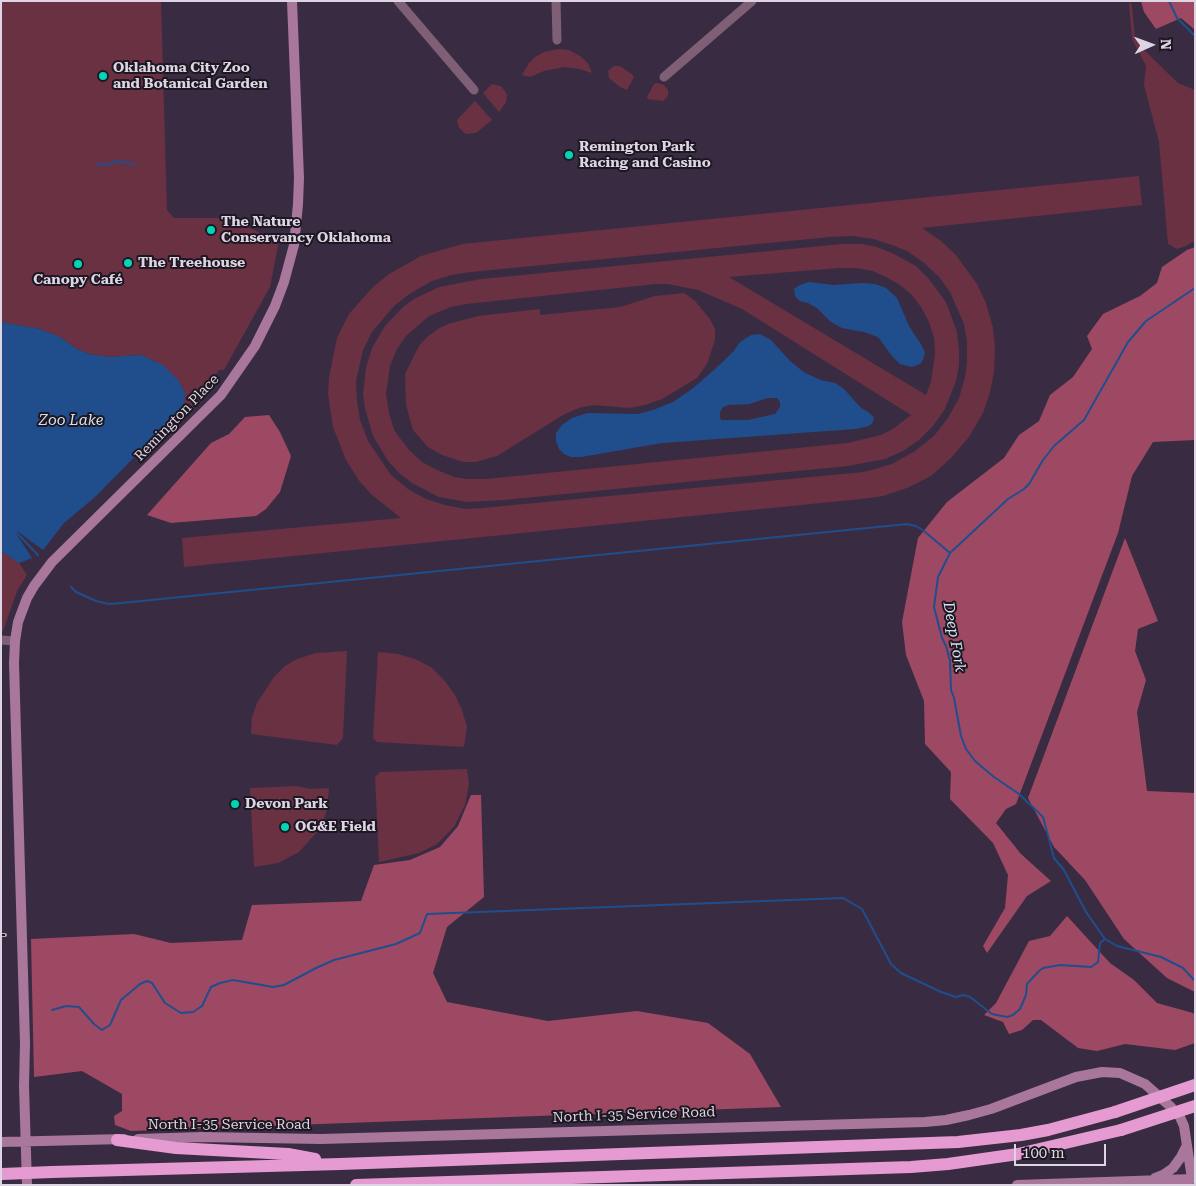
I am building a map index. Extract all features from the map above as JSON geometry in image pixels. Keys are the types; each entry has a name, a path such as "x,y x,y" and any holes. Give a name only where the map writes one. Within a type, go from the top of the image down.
{"highway":[{"path":"2,1174 958,1142 1048,1130 1115,1112 1195,1085"},
{"path":"356,1185 920,1166 1018,1154 1054,1147 1121,1130 1195,1106"},
{"path":"117,1140 176,1148 288,1154 340,1164"},
{"path":"495,1180 529,1185"}],"main road":[{"name":"Remington Place","path":"27,1185 15,697 15,642 21,611 43,574 58,556 221,395 255,346 275,306 294,245 298,204 299,178 292,1"},
{"name":"North I-35 Service Road","path":"1,1142 202,1137 321,1139 925,1122 946,1120 991,1109 1090,1073 1113,1072 1135,1078 1155,1091 1180,1117 1186,1134 1186,1147 1193,1179"},
{"path":"1140,1181 1158,1177 1168,1172 1178,1163 1186,1147"},
{"path":"1017,1185 1193,1179"}],"street":[{"path":"398,1 474,90"},
{"path":"556,1 557,40"},
{"path":"664,76 752,1"},
{"path":"1,640 15,642"}],"shaded area":[{"path":"1,1 161,1 167,210 174,218 227,218 279,241 270,287 224,370 219,370 201,394 202,399 194,409 190,404 184,403 185,393 179,381 162,365 141,355 109,357 89,354 77,349 60,337 40,329 1,322"},
{"path":"1141,1 1195,1 1195,30 1181,18 1156,29 1144,12"},
{"path":"1129,3 1132,6 1135,38 1141,47 1178,83 1195,90 1195,241 1177,249 1168,244 1159,142 1144,85 1146,66 1132,39"},
{"path":"559,49 569,50 580,56 588,63 592,73 564,67 544,71 530,77 522,75 535,57 544,52"},
{"path":"614,66 620,66 633,75 634,77 627,90 609,78 608,71"},
{"path":"492,84 501,86 507,94 506,102 499,112 483,93"},
{"path":"654,84 664,85 668,90 668,96 663,101 648,99 647,97"},
{"path":"475,101 492,120 476,133 466,134 459,128 457,120"},
{"path":"1139,176 1142,205 922,228 941,241 956,255 977,284 986,303 993,328 995,349 994,371 990,393 983,413 969,437 951,458 931,476 907,488 883,496 861,499 184,567 182,538 401,518 372,495 360,482 346,460 333,427 328,394 329,377 337,338 349,314 373,287 389,274 421,256 462,244","holes":["852,236 873,239 907,251 923,262 939,277 950,292 964,324 967,342 965,377 959,398 948,418 934,436 915,451 892,464 864,472 465,509 426,499 408,489 391,475 368,441 360,420 356,381 363,350 372,332 395,305 432,281 451,275 471,272 830,237"]},
{"path":"842,244 862,244 877,247 916,266 928,278 946,302 957,332 959,365 956,381 945,409 933,426 919,440 903,451 885,459 848,466 504,500 467,502 439,497 412,483 399,473 388,461 373,436 363,394 366,368 372,348 385,326 403,307 414,299 439,287 481,279","holes":["839,268 873,271 886,277 911,294 921,307 929,322 934,338 935,354 931,382 926,395 729,277","668,284 698,290 742,309 911,415 893,429 881,435 848,443 486,479 454,477 437,470 422,462 409,450 394,430 386,394 390,366 397,349 406,336 429,316 451,307 466,304"]},
{"path":"1195,247 1195,440 1153,442 1132,476 1118,533 1016,804 1006,809 996,823 1021,854 1051,881 1027,896 987,953 983,946 1005,908 1008,875 993,843 950,799 951,772 925,744 924,701 906,655 902,622 918,538 947,502 1004,458 1019,435 1039,421 1050,395 1073,377 1092,349 1087,336 1103,314 1140,296 1157,283 1162,267 1187,250"},
{"path":"684,293 695,301 710,319 715,329 715,340 707,364 697,378 662,399 629,408 593,405 579,408 563,415 497,456 476,462 463,462 442,455 428,447 413,430 406,405 405,374 419,346 438,329 448,324 478,316 540,309 540,315 620,307 655,296"},
{"path":"269,415 280,432 291,456 280,492 266,509 256,516 171,523 147,515 211,443 229,434 245,417"},
{"path":"1125,538 1158,621 1138,629 1135,651 1146,680 1137,712 1147,791 1195,793 1195,992 1167,978 1124,939 1085,880 1054,847 1028,798"},
{"path":"1,551 19,563 27,575 17,591 3,631 1,631"},
{"path":"347,651 343,738 337,745 251,734 252,717 257,703 274,677 285,666 297,659 316,653"},
{"path":"378,652 398,654 415,659 431,667 445,681 455,695 467,727 464,747 377,742 373,738"},
{"path":"467,769 469,784 465,805 454,827 437,844 419,853 379,862 375,777 380,772"},
{"name":"OG&E Field","path":"296,786 311,789 329,788 327,810 323,821 317,832 299,852 278,863 254,867 250,788"},
{"path":"471,795 481,795 484,897 447,927 433,973 447,1002 548,1021 637,1011 708,1023 750,1054 781,1107 131,1131 115,1125 114,1116 122,1111 122,1094 82,1071 34,1077 31,939 134,934 171,943 242,940 252,905 361,901 374,865 410,860 440,847 458,826"},
{"path":"1067,916 1110,963 1134,980 1157,1003 1193,1013 1195,1016 1195,1043 1175,1050 1125,1044 1097,1051 1078,1048 1041,1020 1033,1020 1022,1030 1009,1034 1003,1022 984,1015 996,1003 1029,941 1050,936"}],"water":[{"path":"809,282 833,285 875,284 886,288 897,298 909,326 922,346 925,353 923,360 920,364 912,367 900,364 878,337 842,328 831,322 817,308 800,301 795,296 794,289"},
{"name":"Zoo Lake","path":"1,322 40,329 60,337 77,349 89,354 109,357 141,355 163,365 179,381 185,393 184,403 179,412 95,497 64,523 43,550 17,531 15,532 32,558 19,563 1,551"},
{"path":"760,334 771,340 790,361 805,373 821,380 835,383 844,389 861,408 874,417 873,422 869,426 855,429 662,443 581,457 571,457 559,449 556,433 562,425 572,418 587,413 638,414 673,402 692,389 733,352 740,342 751,335","holes":["777,398 780,402 780,407 775,414 748,420 721,420 720,412 723,407"]}],"waterway":[{"name":"Deep Fork","path":"1169,1 1177,18 1195,36"},
{"path":"97,164 107,165 116,161 134,164"},
{"name":"Deep Fork","path":"1195,288 1146,321 1128,342 1084,420 1054,446 1024,489 1008,499 950,553 938,577 934,607 950,661 951,690 961,736 966,749 975,761 1019,794 1043,817 1054,858 1064,870 1086,912 1105,939 1117,946 1161,957 1183,968 1195,981"},
{"path":"71,587 76,592 96,601 109,604 907,524 916,526 924,531 950,553"},
{"path":"15,531 38,555"},
{"path":"52,1010 66,1006 79,1007 102,1030 110,1025 121,1000 140,984 147,981 152,983 165,1003 181,1013 193,1012 202,1006 211,987 220,983 233,980 273,987 284,985 334,960 396,944 420,933 427,914 843,898 862,909 891,964 901,973 941,992 956,997 963,995 970,997 992,1014 1007,1017 1020,1009 1026,995 1027,984 1039,971 1043,968 1060,965 1091,967 1098,962 1100,943 1105,939"}],"place":[{"name":"Oklahoma City Zoo and Botanical Garden","path":"103,76"},
{"name":"Remington Park Racing and Casino","path":"569,155"},
{"name":"The Nature Conservancy Oklahoma","path":"211,230"},
{"name":"The Treehouse","path":"128,263"},
{"name":"Canopy Café","path":"78,264"},
{"name":"Devon Park","path":"235,804"},
{"name":"OG&E Field","path":"285,827"}]}
